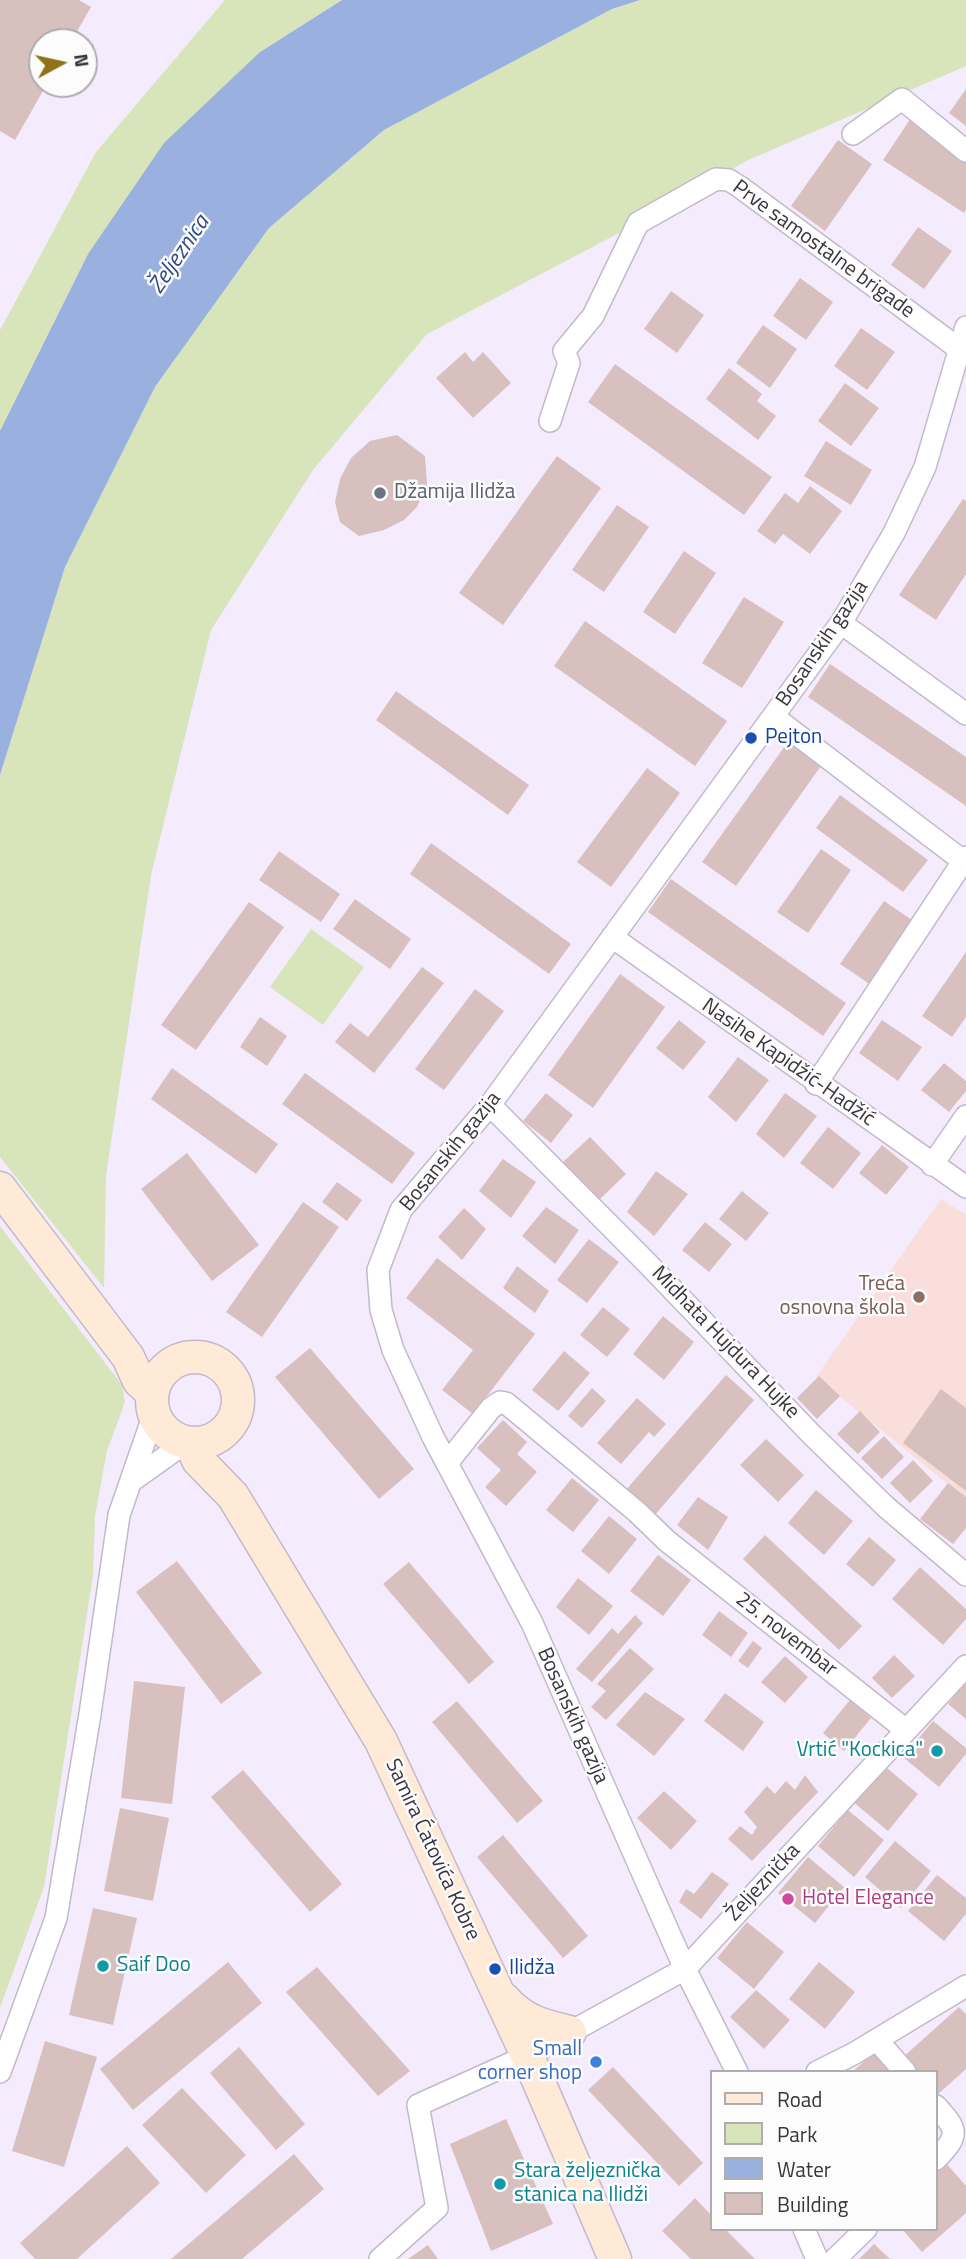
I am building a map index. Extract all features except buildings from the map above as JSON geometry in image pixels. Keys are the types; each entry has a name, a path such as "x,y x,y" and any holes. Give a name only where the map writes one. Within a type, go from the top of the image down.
{"main road":[{"path":"0,1188 125,1353 153,1403 162,1429 188,1443 202,1443 221,1435 234,1418"},
{"path":"125,1353 157,1365 187,1358 208,1359 231,1376 237,1390 238,1404 227,1440 233,1496"},
{"path":"153,1403 156,1381 164,1370 187,1358"},
{"path":"188,1443 198,1460 233,1496"},
{"name":"Samira Ćatovića Kobre","path":"233,1496 381,1741 527,2056 615,2259"},
{"path":"497,1990 514,2011 531,2022 570,2032"}],"street":[{"path":"853,134 902,99 966,151"},
{"name":"Prve samostalne brigade","path":"550,421 569,363 564,351 593,316 638,223 716,179 729,180 963,351"},
{"name":"Bosanskih gazija","path":"736,2070 685,1969 532,1623 433,1437 393,1350 381,1310 378,1270 401,1210 490,1105 841,623 894,533 925,467 963,351 966,327"},
{"path":"841,623 966,714"},
{"path":"774,717 965,859 816,1084"},
{"name":"Nasihe Kapidžić-Hadžić","path":"612,937 966,1188"},
{"name":"Midhata Hujdura Hujke","path":"490,1105 812,1435 886,1507 966,1575"},
{"path":"932,1165 966,1116"},
{"name":"25. novembar","path":"448,1462 491,1408 500,1402 506,1403 637,1512 667,1541 906,1730"},
{"path":"0,2072 56,1919 119,1515 133,1480 153,1403"},
{"path":"133,1480 188,1443"},
{"name":"Željeznička","path":"380,2259 437,2208 418,2105 527,2056 685,1969 966,1666"},
{"path":"821,2070 877,2040 966,1986"},
{"path":"877,2040 903,2070"},
{"path":"938,2108 953,2124 955,2134 952,2144 938,2157"},
{"path":"805,2231 817,2259"},
{"path":"835,2259 864,2231"}],"shaded area":[{"name":"Treća osnovna škola","path":"941,1199 966,1215 966,1499 816,1377"}],"green space":[{"path":"225,0 342,0 260,52 88,254 0,431 0,330 96,152"},
{"path":"640,0 966,0 966,66 746,161 638,223 427,334 313,470 211,630 151,875 106,1176 104,1288 0,1157 0,775 65,567 155,387 269,228 384,130 612,9"},
{"path":"311,929 364,967 323,1025 270,987"},
{"path":"0,1226 122,1385 125,1402 107,1451 95,1516 93,1576 44,1887 0,2008"}],"water":[{"name":"Željeznica","path":"342,0 640,0 612,9 384,130 269,228 155,387 65,567 0,775 0,431 88,254 164,143 260,52"}],"place":[{"name":"Džamija Ilidža","path":"380,493"},
{"name":"Pejton","path":"751,738"},
{"name":"Treća osnovna škola","path":"919,1297"},
{"name":"Vrtić \"Kockica\"","path":"937,1751"},
{"name":"Hotel Elegance","path":"788,1899"},
{"name":"Saif Doo","path":"103,1966"},
{"name":"Ilidža","path":"495,1969"},
{"name":"Small corner shop","path":"596,2062"},
{"name":"Stara željeznička stanica na Ilidži","path":"500,2184"}]}
